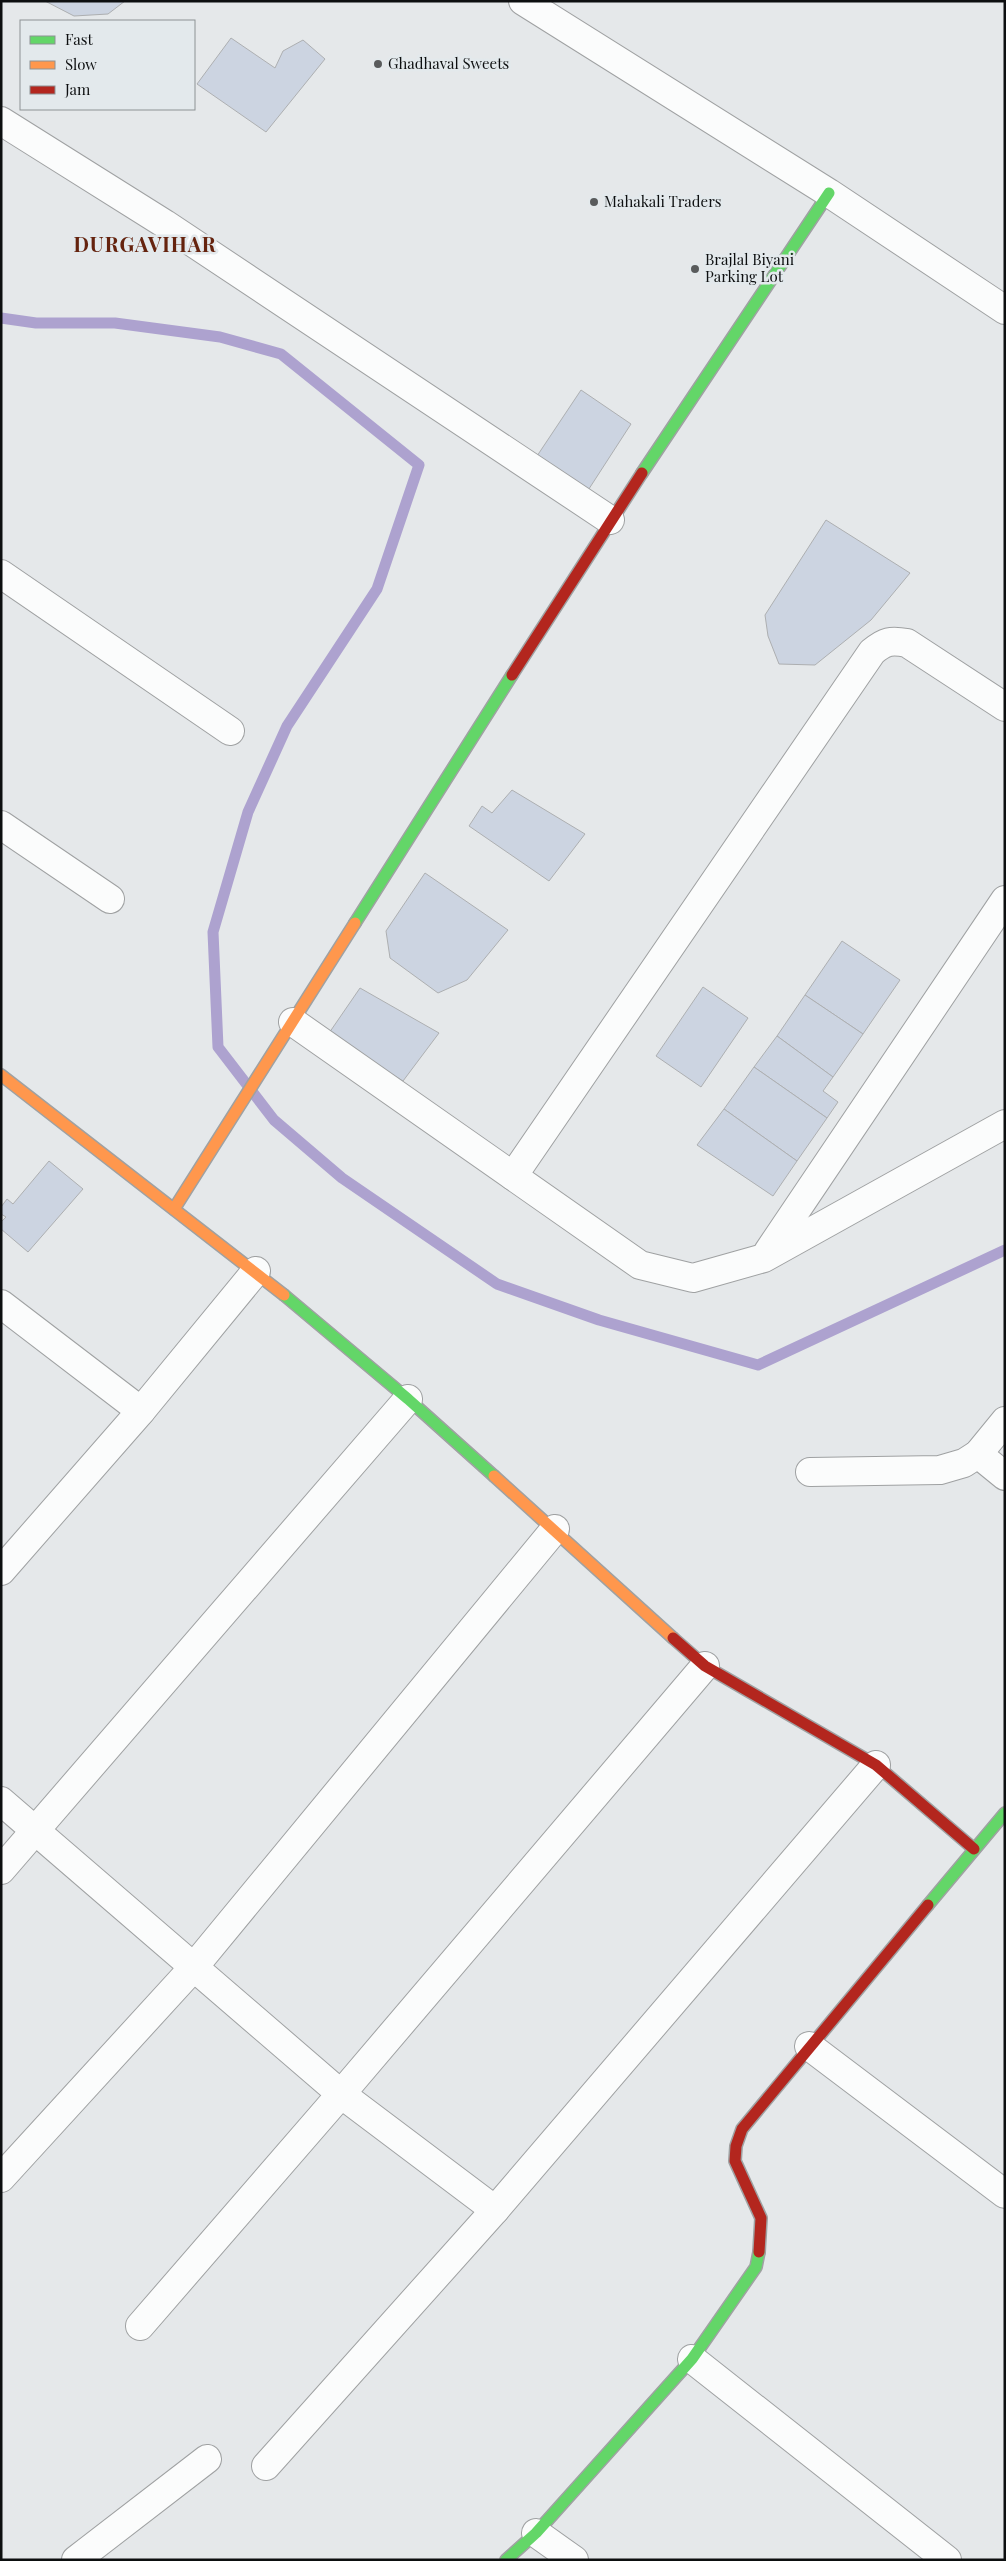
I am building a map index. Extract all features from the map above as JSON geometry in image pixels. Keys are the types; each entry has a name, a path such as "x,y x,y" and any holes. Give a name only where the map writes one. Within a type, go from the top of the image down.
{"street":[{"path":"523,1 829,193 1005,310"},
{"path":"1,121 165,224 610,520"},
{"path":"174,1209 610,520 829,193"},
{"path":"1,574 230,731"},
{"path":"513,1176 872,652 883,643 891,640 906,643 1005,707"},
{"path":"1,825 110,899"},
{"path":"764,1258 1005,900"},
{"path":"293,1022 640,1265 694,1278 764,1258 1005,1124"},
{"path":"1,1075 256,1271 408,1399 555,1529 704,1666 876,1765 974,1849"},
{"path":"6,1558 141,1411 256,1271"},
{"path":"1,1304 141,1411"},
{"path":"1,1870 408,1399"},
{"path":"810,1472 940,1470 964,1463 978,1454 1005,1421"},
{"path":"978,1454 1005,1476"},
{"path":"1,2178 193,1968 555,1529"},
{"path":"140,2326 341,2094 704,1666"},
{"path":"266,2466 495,2210 876,1765"},
{"path":"1,1800 37,1829 193,1968 341,2094 495,2210"},
{"path":"506,2560 536,2533 692,2359 756,2267 761,2243 761,2218 735,2162 736,2146 742,2129 808,2046 1005,1813"},
{"path":"808,2046 1005,2194"},
{"path":"692,2359 947,2560"},
{"path":"76,2560 206,2459"},
{"path":"536,2533 574,2560"}],"building":[{"path":"45,1 125,1 108,14 74,16"},
{"path":"231,38 275,68 283,51 303,40 325,59 266,132 197,84"},
{"path":"581,390 631,424 585,495 533,462"},
{"path":"826,520 910,573 871,620 815,665 779,664 768,636 765,615"},
{"path":"512,790 585,834 549,881 469,826 482,806 492,813"},
{"path":"425,873 508,930 467,980 438,993 390,958 386,931"},
{"path":"842,941 900,980 863,1034 805,995"},
{"path":"703,987 748,1018 701,1087 656,1056"},
{"path":"360,988 439,1033 403,1081 327,1036"},
{"path":"805,995 863,1034 833,1077 777,1036"},
{"path":"777,1036 833,1077 823,1091 838,1102 827,1118 754,1067"},
{"path":"754,1067 827,1118 797,1161 724,1109"},
{"path":"724,1109 797,1161 773,1196 697,1145"},
{"path":"49,1161 83,1189 28,1252 1,1229 1,1222 6,1217 1,1214 1,1207 7,1199 13,1204"}],"waterway":[{"path":"1,318 36,323 115,323 220,337 281,354 419,465 377,589 287,726 248,812 213,932 218,1047 274,1120 342,1178 497,1284 599,1320 758,1365 1005,1250"}],"traffic: fast":[{"path":"642,473 829,193"},
{"path":"355,923 512,675"},
{"path":"284,1295 408,1399 494,1476"},
{"path":"928,1905 1005,1813"},
{"path":"506,2560 536,2533 692,2359 756,2267 759,2252"}],"traffic: slow":[{"path":"174,1209 355,923"},
{"path":"1,1075 284,1295"},
{"path":"494,1476 673,1638"}],"traffic: jam":[{"path":"512,675 642,473"},
{"path":"673,1638 705,1666 876,1765 974,1849"},
{"path":"759,2252 761,2218 735,2161 736,2146 742,2129 928,1905"}],"place":[{"name":"Ghadhaval Sweets","path":"378,64"},
{"name":"Mahakali Traders","path":"594,202"},
{"name":"Brajlal Biyani Parking Lot","path":"695,269"}],"district":[{"name":"DURGAVIHAR","path":"145,245"}]}
